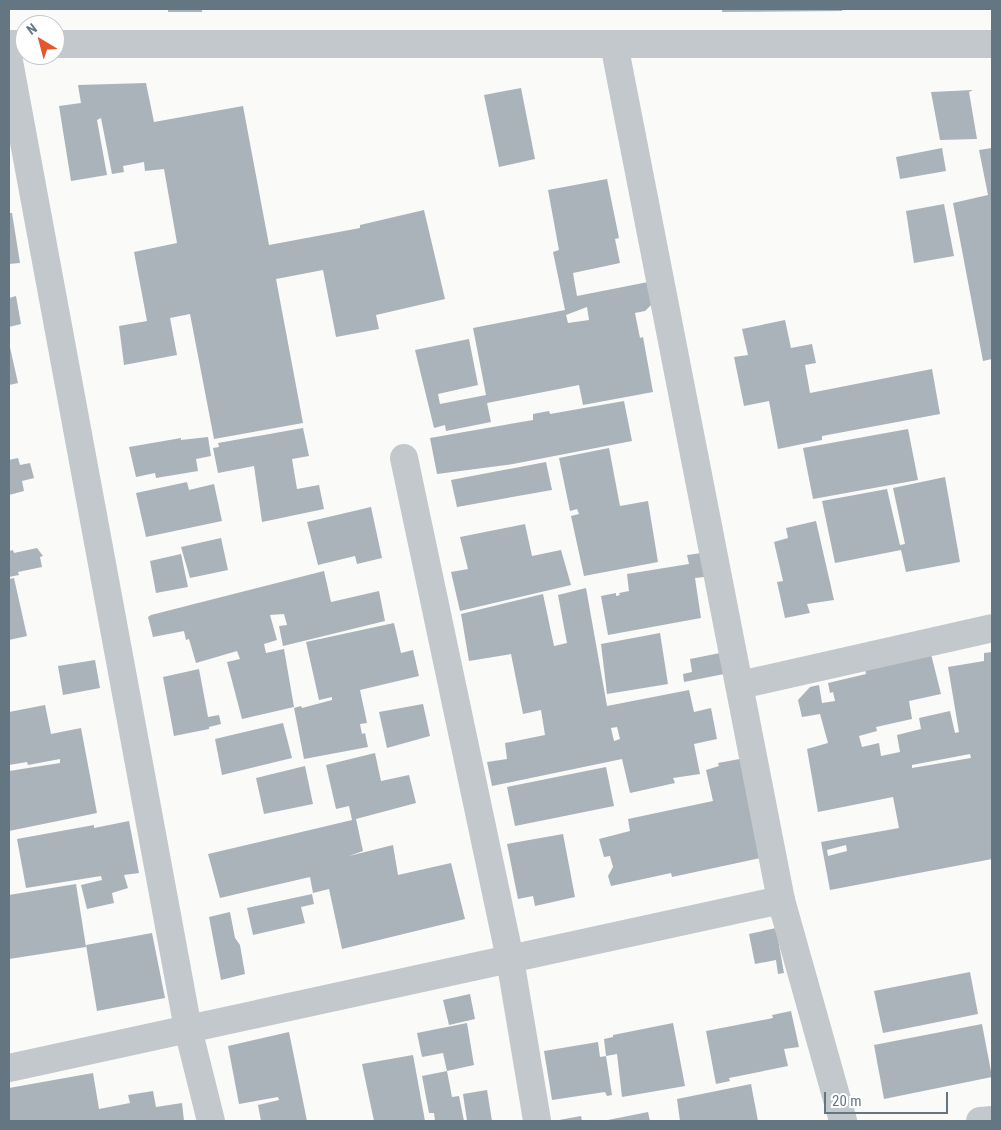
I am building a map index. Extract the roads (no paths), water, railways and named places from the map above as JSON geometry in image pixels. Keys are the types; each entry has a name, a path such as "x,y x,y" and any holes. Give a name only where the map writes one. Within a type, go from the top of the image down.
{"street":[{"path":"65,44 992,44"},
{"path":"614,44 781,900 843,1121"},
{"path":"9,61 188,1029 210,1121"},
{"path":"404,458 510,959 537,1121"},
{"path":"740,685 992,628"},
{"path":"9,1068 781,900"},
{"path":"980,1121 992,1120"}]}
